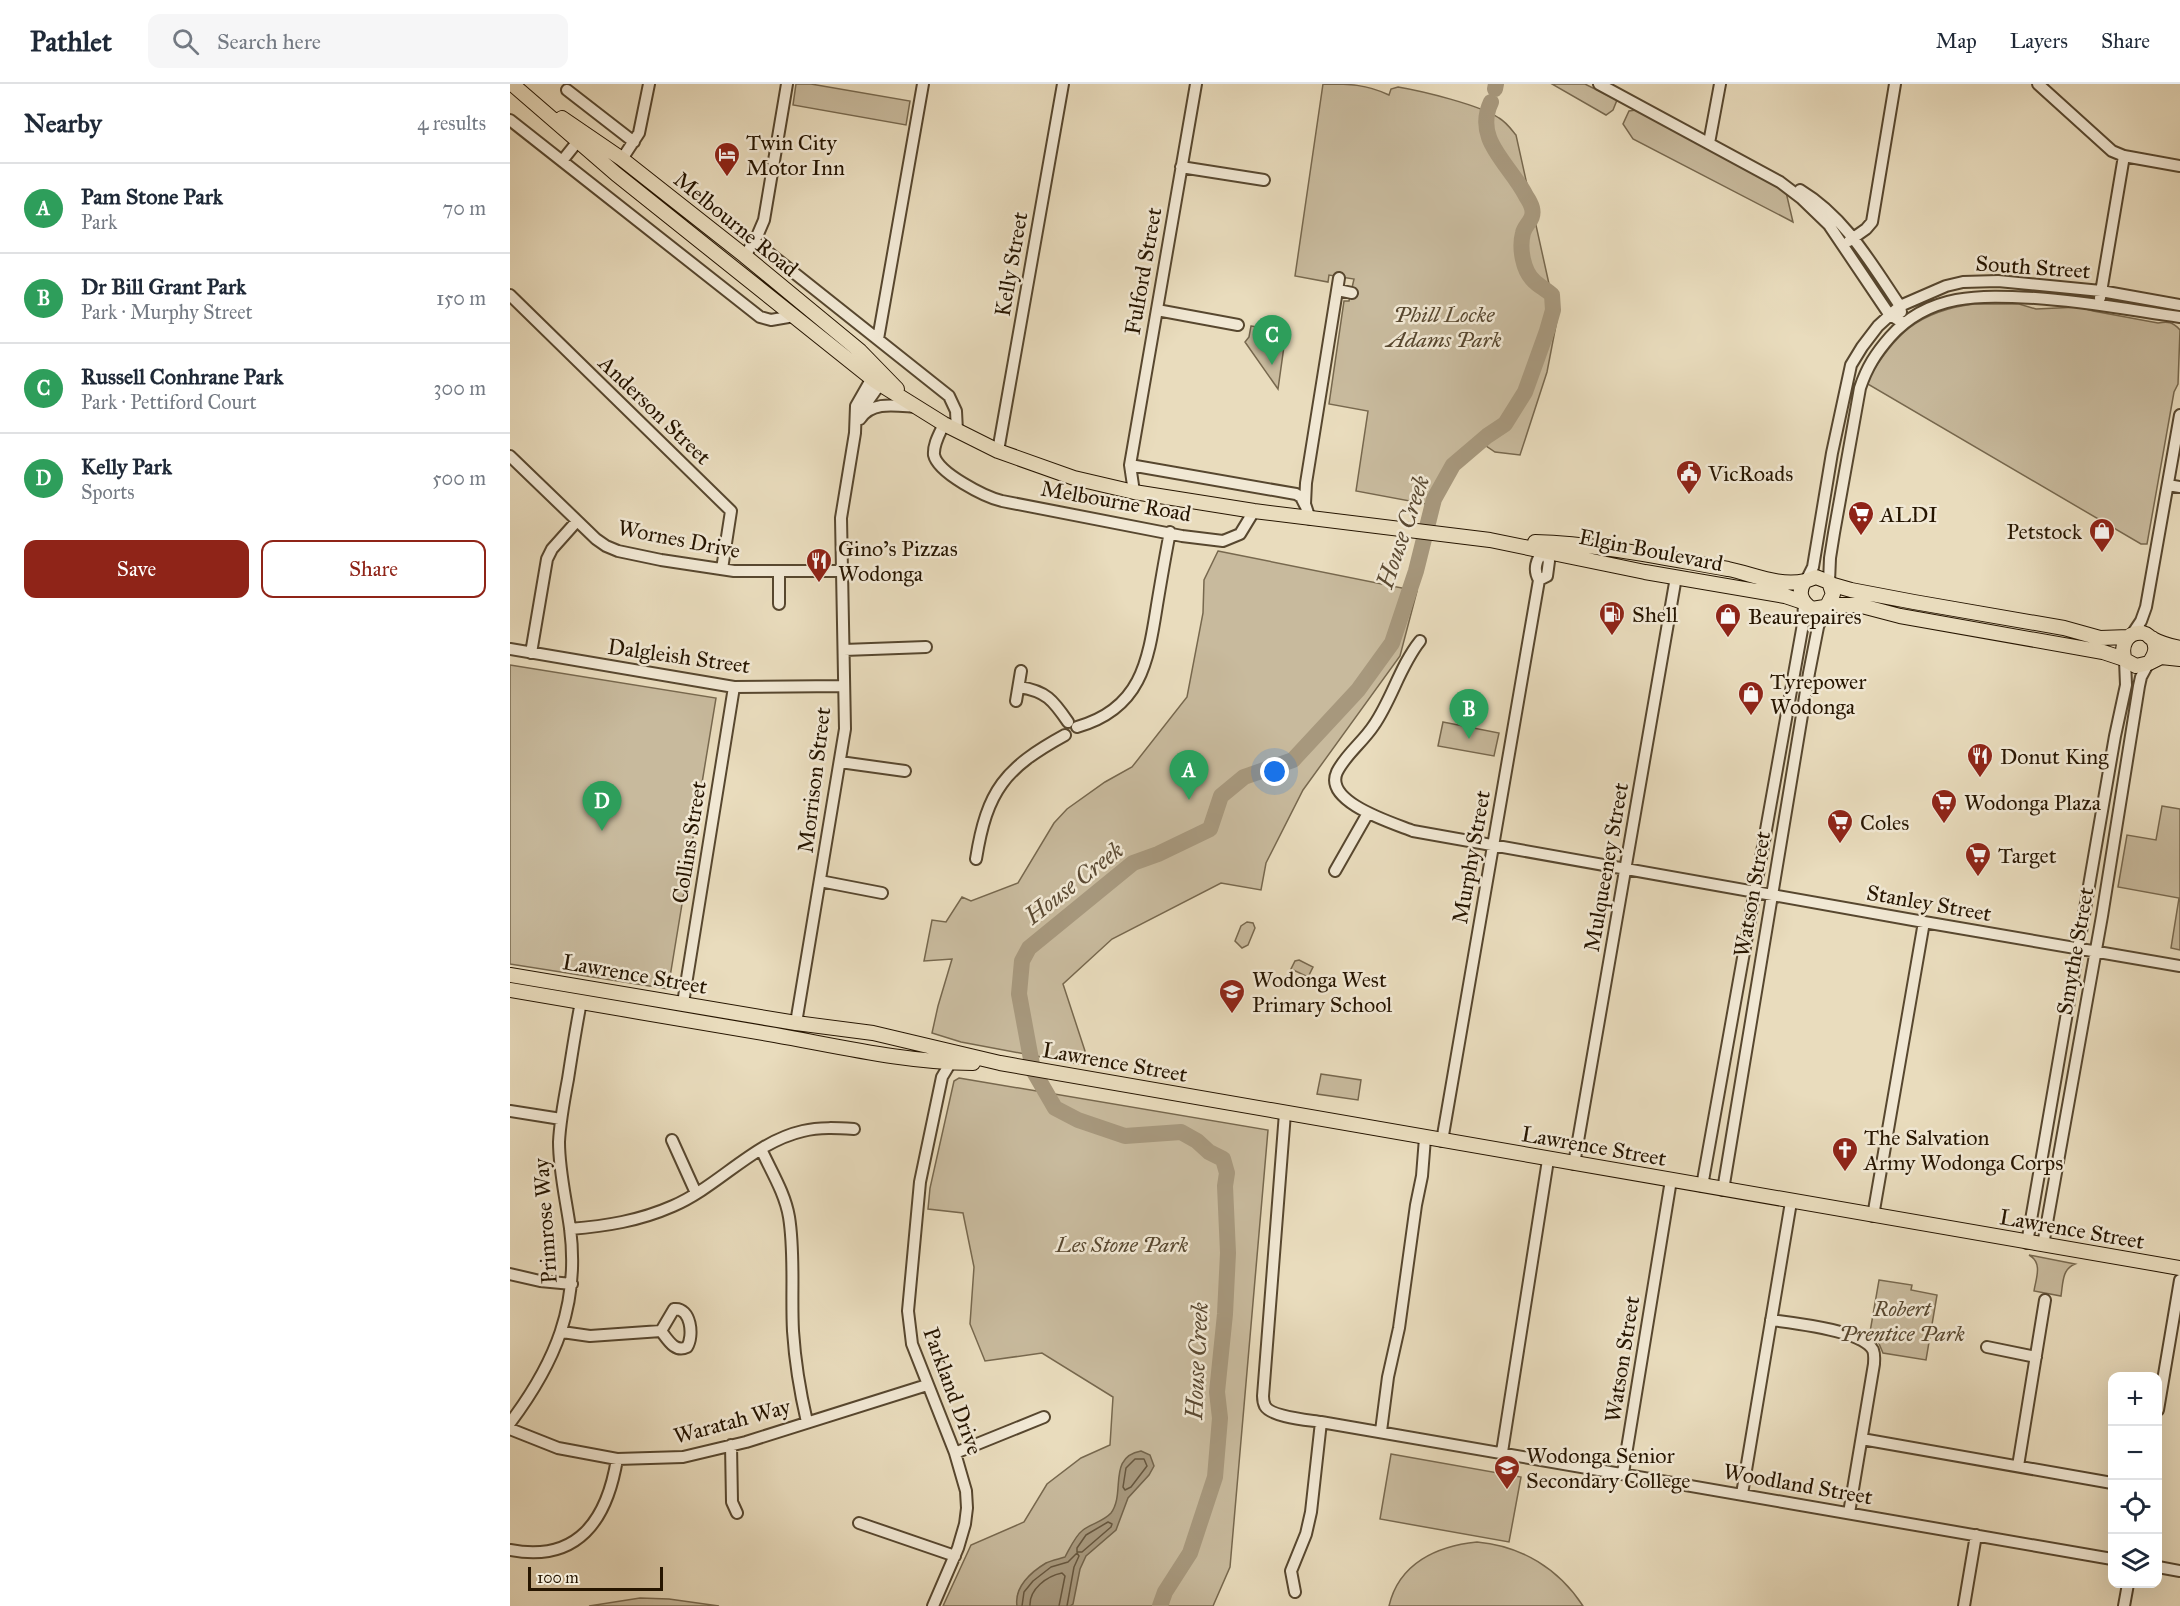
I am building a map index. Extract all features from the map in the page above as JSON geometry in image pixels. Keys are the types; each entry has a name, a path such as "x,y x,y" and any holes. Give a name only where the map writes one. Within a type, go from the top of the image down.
{"main road":[{"name":"Melbourne Road","path":"512,84 622,159 745,256 792,308"},
{"name":"Melbourne Road","path":"525,94 616,174 792,308 860,351 878,379 944,424 998,451 1041,467 1134,492 1254,512 1308,514 1442,534"},
{"path":"616,174 622,159"},
{"name":"Elgin Boulevard","path":"1442,534 1576,551 1642,554 1745,572 1782,582 1805,581"},
{"name":"Elgin Boulevard","path":"1576,551 1645,572 1785,596 1804,602"},
{"path":"1642,554 1641,564 1645,572"},
{"path":"2180,648 2143,633 2100,638 2064,628 1904,600 1830,583 1819,577 1805,581 1800,590 1804,602 1814,609 1827,606 1863,606 1900,616 2103,652 2136,666 2149,664 2161,657 2180,659"},
{"path":"1827,606 1833,596 1830,583"},
{"path":"2125,660 2123,646 2130,636"},
{"path":"2149,664 2155,652 2151,638"},
{"name":"Lawrence Street","path":"510,975 796,1023 873,1033 945,1058"},
{"path":"581,1002 584,986"},
{"name":"Lawrence Street","path":"510,990 870,1054 1000,1063 2180,1268"},
{"path":"680,1019 682,1003"},
{"path":"793,1039 796,1023"}],"street":[{"path":"622,159 634,142 641,124 648,84"},
{"path":"745,256 764,220 787,84"},
{"path":"878,339 923,84"},
{"name":"Kelly Street","path":"998,451 1064,84"},
{"name":"Fulford Street","path":"1118,489 1130,465 1196,84"},
{"path":"1599,84 1780,182 1801,190 1815,200 1830,212 1853,238 1900,306 1903,323"},
{"path":"1709,143 1720,84"},
{"path":"1843,244 1872,222 1895,84"},
{"path":"2038,84 2112,151 2124,156 2180,166"},
{"path":"567,90 634,142"},
{"path":"510,120 760,317 771,320 792,308"},
{"path":"562,161 578,141"},
{"path":"2098,304 2124,156"},
{"path":"1181,167 1264,180"},
{"path":"1780,182 1823,218 1889,314 1903,323"},
{"name":"Melbourne Road","path":"754,241 949,396 956,411 957,431"},
{"path":"1308,514 1306,483 1339,278"},
{"name":"South Street","path":"1889,314 1900,306 1938,289 1963,282 1998,281 2101,291 2180,305"},
{"path":"1338,291 1352,292"},
{"name":"Anderson Street","path":"510,295 731,511 722,569"},
{"name":"South Street","path":"1903,323 1932,307 1961,299 2012,297 2098,304 2180,317"},
{"path":"1157,310 1239,325"},
{"path":"1805,581 1813,567 1846,382 1856,357 1889,314"},
{"path":"1830,583 1830,558 1860,388 1864,374 1874,356 1903,323"},
{"name":"Morrison Street","path":"855,433 878,379"},
{"name":"Morrison Street","path":"796,1023 845,729 841,518 855,433 856,404 878,379"},
{"path":"1846,382 1860,388"},
{"path":"860,419 867,410 876,406 913,404"},
{"path":"2130,636 2142,621 2146,608 2180,415"},
{"name":"Melbourne Road","path":"944,424 935,445 935,458 940,465 984,495 1010,503 1182,536 1227,541 1242,532 1254,512"},
{"path":"1832,453 1848,454"},
{"name":"Wornes Drive","path":"510,456 577,521 606,546 618,551 660,560 749,572 841,571"},
{"name":"Melbourne Road","path":"1130,465 1289,493"},
{"name":"Fulford Street","path":"1130,465 1134,492"},
{"path":"1289,493 1298,491 1306,483"},
{"path":"2168,485 2180,487"},
{"path":"1289,493 1301,497 1308,514"},
{"path":"531,652 547,559 552,549 577,521"},
{"path":"1073,724 1095,722 1113,710 1123,700 1143,671 1150,650 1170,532"},
{"name":"Murphy Street","path":"1443,1140 1539,580 1535,574 1537,558 1545,547"},
{"path":"779,571 779,604"},
{"name":"Mulqueeney Street","path":"1574,1164 1676,577"},
{"name":"Watson Street","path":"1702,1186 1803,624 1804,602"},
{"name":"Watson Street","path":"1723,1190 1809,673 1818,627 1827,606"},
{"path":"2146,608 2146,621 2151,638"},
{"path":"1420,641 1411,652 1392,694 1373,727 1336,775 1338,789 1348,801 1368,813 1413,831 1755,891"},
{"path":"844,650 926,648"},
{"name":"Dalgleish Street","path":"510,650 734,687 844,686"},
{"name":"Smythe Street","path":"2027,1242 2126,682 2125,660"},
{"name":"Smythe Street","path":"2043,1245 2102,916 2140,683 2149,664"},
{"path":"1794,670 1809,673"},
{"path":"1016,701 1021,671"},
{"name":"Collins Street","path":"682,1003 734,687"},
{"path":"976,859 988,808 1005,779 1035,752 1065,735 1074,736 1077,732 1073,724 1047,695 1019,687"},
{"path":"1784,725 1800,728"},
{"path":"2115,736 2131,739"},
{"path":"840,762 905,771"},
{"path":"2106,789 2122,791"},
{"path":"1335,871 1368,813"},
{"path":"1760,861 1777,864"},
{"path":"820,881 882,893"},
{"name":"Stanley Street","path":"1755,891 2095,951"},
{"path":"2084,913 2102,916"},
{"path":"1873,1216 1924,922"},
{"path":"1749,924 1766,927"},
{"path":"2095,951 2180,966"},
{"name":"Primrose Way","path":"510,1423 533,1392 551,1359 567,1315 572,1284 570,1229 560,1165 561,1119 581,1002"},
{"path":"2069,1003 2085,1005"},
{"name":"Parkland Drive","path":"933,1606 955,1556 965,1524 967,1508 966,1491 955,1453 927,1385 909,1330 909,1283 920,1182 945,1058"},
{"path":"510,1111 561,1119"},
{"name":"Woodland Street","path":"1285,1113 1263,1396 1265,1406 1277,1414 2108,1558"},
{"path":"570,1229 607,1226 644,1217 674,1206 761,1149 805,1130 825,1127 854,1129"},
{"path":"1381,1431 1422,1176 1425,1138"},
{"path":"672,1140 696,1193"},
{"path":"1710,1145 1730,1149"},
{"path":"761,1149 789,1215 793,1332 807,1422"},
{"path":"1502,1452 1548,1160"},
{"name":"Watson Street","path":"1623,1473 1671,1180"},
{"path":"2038,1181 2054,1184"},
{"path":"1742,1494 1791,1202"},
{"path":"510,1274 540,1281 572,1284"},
{"path":"2162,1382 2180,1280"},
{"path":"2018,1466 2045,1300"},
{"path":"1771,1320 1852,1336 1866,1343 1873,1350 1874,1364 1863,1439 1849,1513"},
{"path":"562,1332 590,1336 660,1332"},
{"path":"1987,1347 2036,1357"},
{"name":"Waratah Way","path":"510,1430 558,1448 617,1460 683,1457 731,1445 927,1385"},
{"path":"955,1453 1044,1417"},
{"path":"1295,1593 1291,1571 1306,1534 1311,1512 1321,1422"},
{"path":"1863,1439 2108,1482"},
{"path":"731,1445 732,1502 737,1513"},
{"path":"510,1550 537,1553 550,1551 570,1543 586,1532 602,1513 608,1499 617,1460"},
{"path":"859,1523 955,1556"},
{"path":"1964,1606 1977,1535"},
{"path":"2162,1568 2180,1571"},
{"path":"2124,1606 2127,1588"}],"green space":[{"path":"796,84 811,84 910,101 906,125 793,105"},
{"name":"Phill Locke Adams Park","path":"1323,84 1357,85 1389,95 1391,89 1398,87 1435,95 1490,113 1504,122 1516,135 1557,320 1547,372 1520,455 1495,452 1480,442 1453,465 1431,505 1356,491 1368,411 1329,404 1344,301 1349,301 1354,279 1329,275 1328,282 1295,276"},
{"path":"1552,84 1585,84 1617,100 1613,110 1606,115"},
{"path":"1636,110 1646,113 1786,192 1793,222 1633,139 1623,124 1629,111"},
{"path":"1974,304 2019,304 2036,309 2079,307 2158,323 2170,323 2180,330 2178,384 2174,392 2147,544 2141,544 1866,383 1887,351 1910,328 1937,312"},
{"path":"1251,326 1286,332 1278,389 1245,342 1249,337"},
{"path":"1218,551 1417,591 1400,656 1303,790 1266,863 1261,890 1221,883 1112,939 1063,984 1086,1054 1084,1065 961,1042 932,1033 952,959 924,961 932,920 946,922 962,897 971,901 1018,883 1054,823 1067,809 1105,782 1132,767 1187,697 1203,613 1204,580"},
{"path":"510,665 716,698 668,989 510,964"},
{"path":"1443,722 1499,733 1494,756 1438,746"},
{"path":"2162,806 2180,809 2180,950 2171,948 2179,898 2118,887 2127,835 2156,840"},
{"path":"1247,922 1253,923 1255,928 1248,945 1242,948 1235,941 1241,926"},
{"path":"1299,960 1313,967 1308,977 1291,969 1295,961"},
{"path":"1321,1074 1361,1080 1358,1100 1317,1094"},
{"name":"Les Stone Park","path":"959,1078 1268,1130 1230,1567 1213,1606 943,1606 971,1545 1024,1522 1047,1484 1081,1458 1110,1445 1113,1397 1042,1353 985,1361 970,1324 974,1267 963,1213 928,1209 930,1188 954,1081"},
{"path":"2029,1255 2075,1264 2065,1273 2061,1296 2034,1291 2037,1266"},
{"name":"Robert Prentice Park","path":"1879,1280 1912,1285 1911,1290 1937,1295 1926,1360 1883,1353 1877,1339 1870,1332"},
{"path":"1391,1454 1521,1477 1509,1542 1380,1519"},
{"path":"1477,1542 1509,1548 1538,1562 1563,1581 1583,1606 1389,1606 1401,1578 1422,1559 1448,1548"},
{"path":"640,1598 669,1599 719,1606 589,1606"}],"water":[{"path":"1141,1451 1150,1455 1154,1466 1128,1498 1116,1530 1086,1556 1080,1569 1073,1604 1070,1606 1017,1606 1018,1593 1029,1576 1046,1563 1065,1557 1080,1533 1111,1513 1115,1505 1124,1460"}],"waterway":[{"name":"House Creek","path":"1495,89 1496,84"},
{"name":"House Creek","path":"1160,1606 1165,1592 1190,1553 1215,1477 1220,1418 1217,1392 1225,1314 1228,1253 1225,1186 1227,1173 1223,1159 1181,1132 1125,1136 1078,1120 1055,1108 1033,1070 1019,994 1022,961 1029,948 1133,863 1158,854 1210,829 1221,796 1244,777 1293,760 1358,690 1392,643 1416,571 1434,499 1453,465 1505,424 1525,392 1553,310 1552,295 1530,277 1525,265 1522,239 1533,212 1519,184 1490,140 1487,116 1491,102"}],"place":[{"name":"Twin City Motor Inn","path":"727,178"},
{"name":"Russell Conhrane Park","path":"1272,365"},
{"name":"VicRoads","path":"1689,496"},
{"name":"ALDI","path":"1861,537"},
{"name":"Petstock","path":"2102,554"},
{"name":"Gino's Pizzas Wodonga","path":"819,584"},
{"name":"Shell","path":"1612,637"},
{"name":"Beaurepaires","path":"1728,639"},
{"name":"Tyrepower Wodonga","path":"1751,717"},
{"name":"Dr Bill Grant Park","path":"1469,739"},
{"name":"Donut King","path":"1980,779"},
{"name":"Pam Stone Park","path":"1189,800"},
{"name":"Wodonga Plaza","path":"1944,825"},
{"name":"Kelly Park","path":"602,831"},
{"name":"Coles","path":"1840,845"},
{"name":"Target","path":"1978,878"},
{"name":"Wodonga West Primary School","path":"1232,1015"},
{"name":"The Salvation Army Wodonga Corps","path":"1845,1173"},
{"name":"Wodonga Senior Secondary College","path":"1507,1491"}]}
